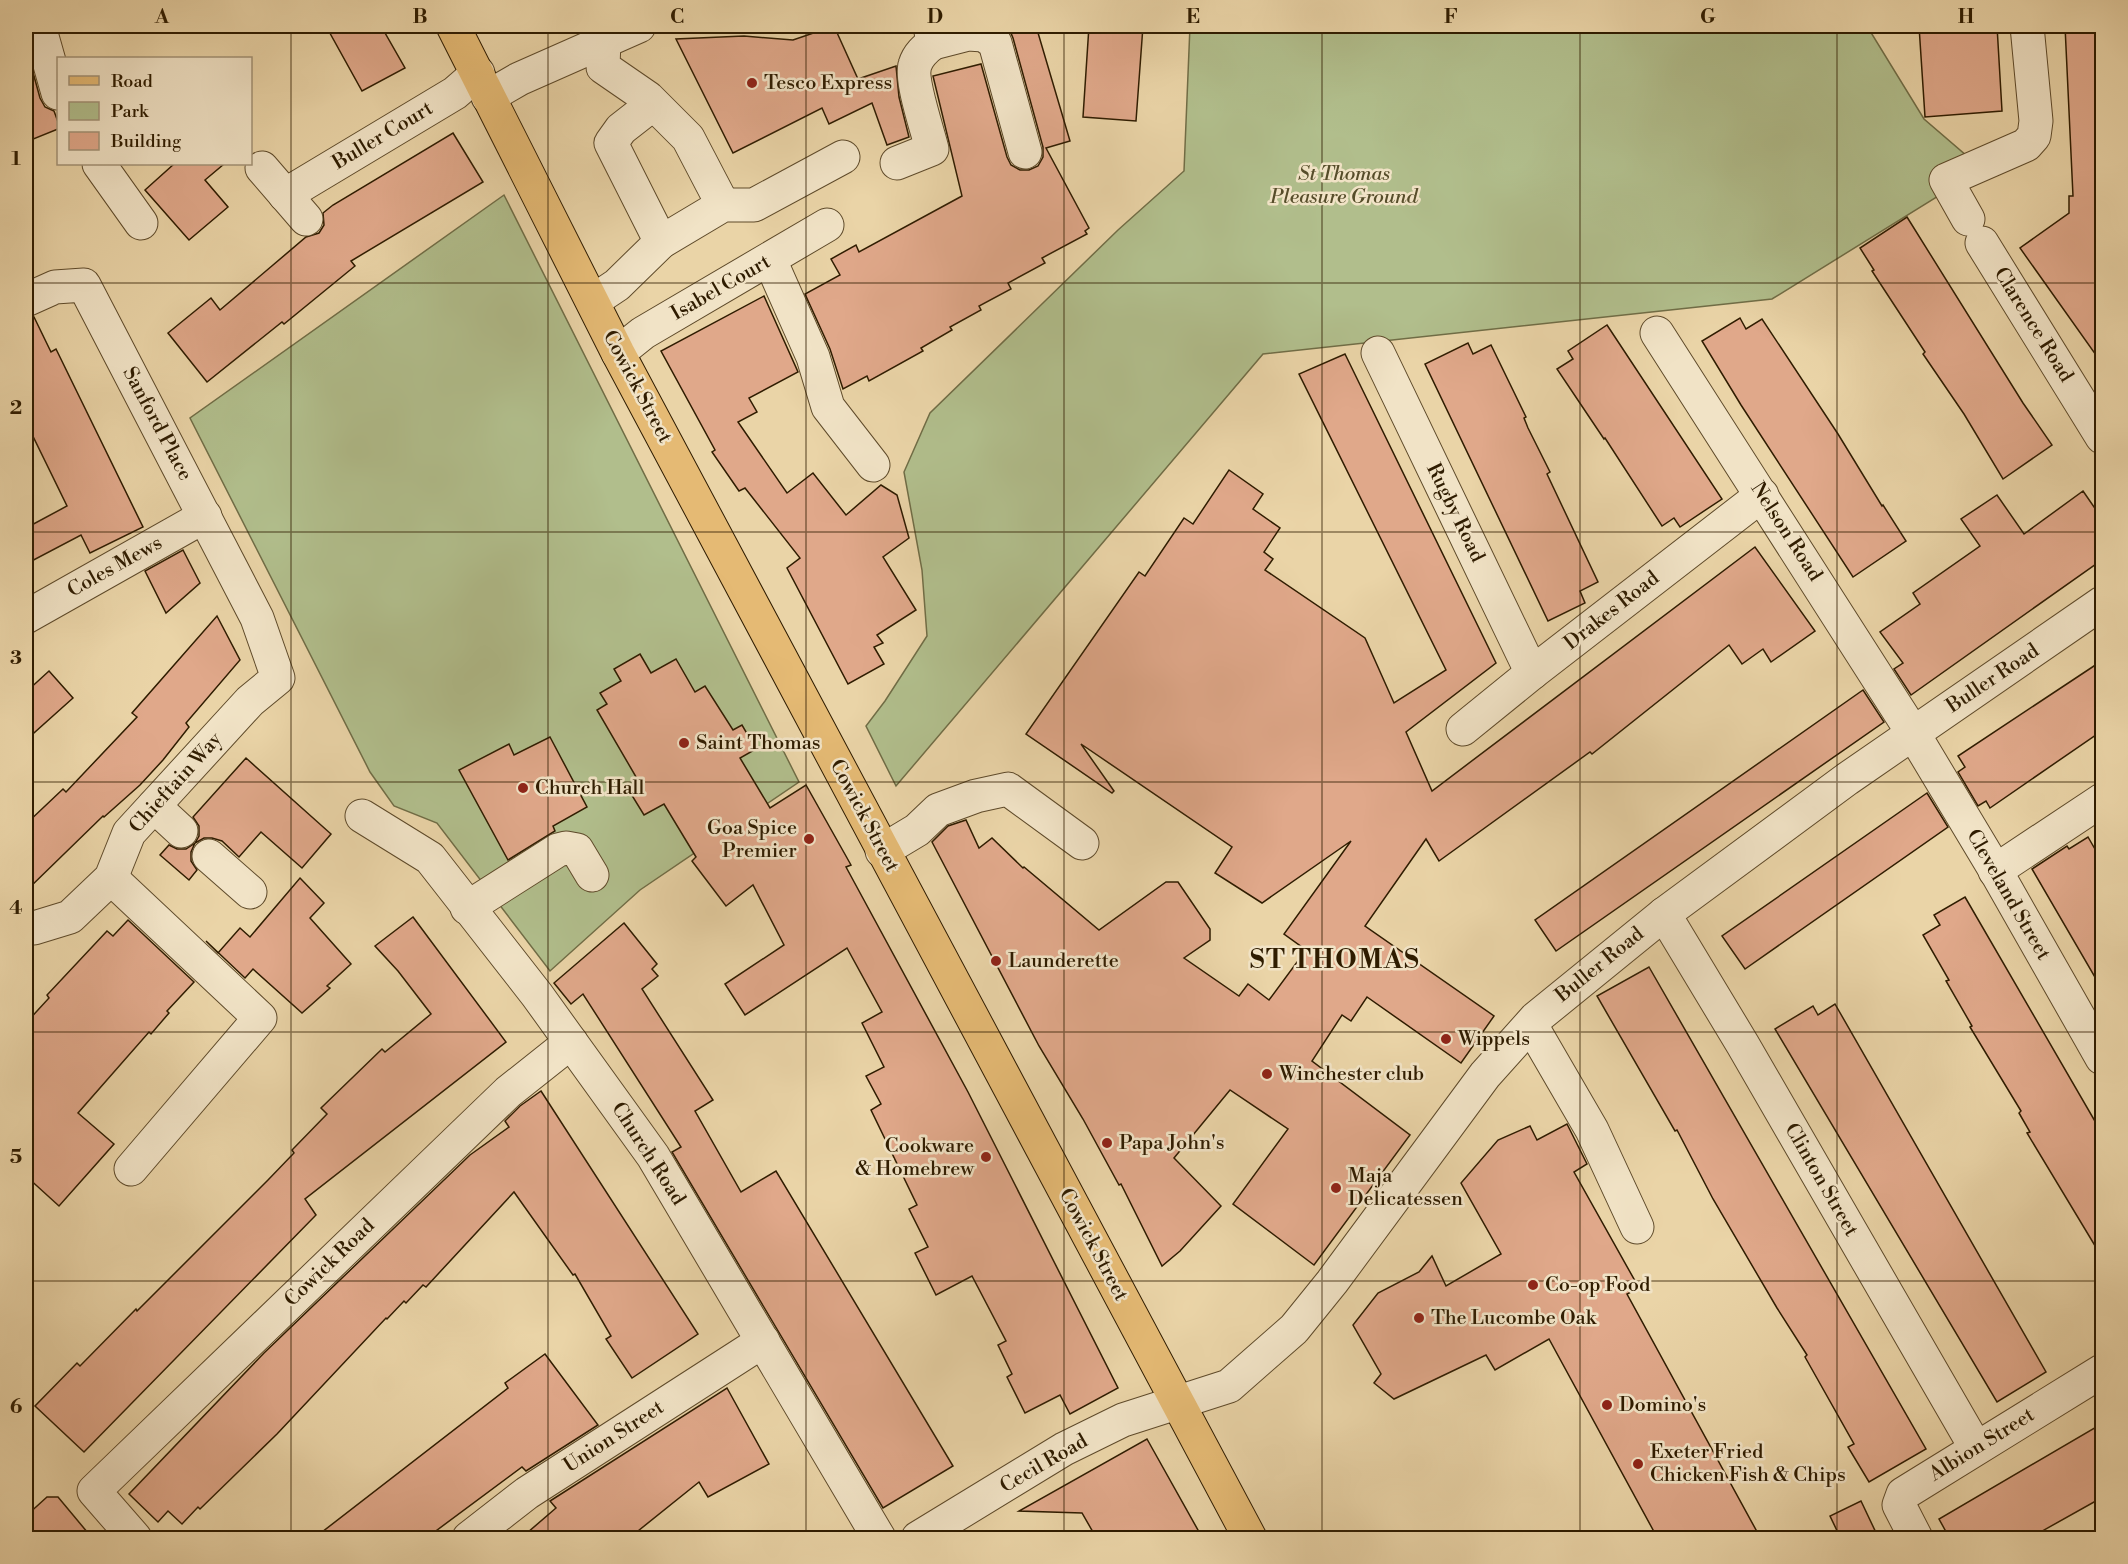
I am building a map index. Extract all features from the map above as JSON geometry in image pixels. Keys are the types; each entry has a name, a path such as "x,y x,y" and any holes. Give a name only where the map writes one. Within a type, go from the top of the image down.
{"main road":[{"name":"Cowick Street","path":"453,26 618,353 1250,1539"}],"street":[{"path":"39,26 57,89"},
{"name":"Buller Court","path":"262,168 296,207 455,93 483,85 519,79 639,26"},
{"name":"Clarence Road","path":"2027,26 2036,121 2034,136 2026,145 1946,180 1975,231 2103,437"},
{"path":"897,163 932,149 915,82 914,66 931,34 984,35 995,43 1025,152"},
{"path":"604,40 603,67 653,104 688,138 723,205"},
{"path":"653,104 621,129 611,143 661,242"},
{"path":"593,301 617,285 661,242 723,205 754,205 843,158"},
{"path":"100,165 141,223"},
{"name":"Isabel Court","path":"618,353 643,333 827,225"},
{"path":"770,260 813,357 828,407 873,465"},
{"name":"Sanford Place","path":"26,300 56,287 84,285 257,618"},
{"name":"Nelson Road","path":"1657,333 1913,733"},
{"name":"Rugby Road","path":"1378,353 1532,673"},
{"name":"Drakes Road","path":"1463,729 1762,495"},
{"name":"Coles Mews","path":"26,617 205,516"},
{"name":"Buller Road","path":"1176,1403 1229,1386 1294,1329 1332,1282 1485,1075 1536,1018 1664,914 1847,779 2103,603"},
{"name":"Chieftain Way","path":"28,931 70,917 111,878 129,833 250,701 278,678 257,618"},
{"name":"Cleveland Street","path":"1913,733 2103,1058"},
{"path":"882,851 917,830 939,810 976,796 1008,789 1082,843"},
{"path":"1995,871 2103,800"},
{"path":"154,806 181,831"},
{"name":"Church Road","path":"362,816 430,858 537,995 653,1156 879,1539"},
{"path":"467,908 558,850 566,848 576,850 592,875"},
{"path":"209,856 250,892"},
{"path":"111,878 260,1018 131,1169"},
{"name":"Clinton Street","path":"1664,914 1743,1045 1976,1448"},
{"path":"1531,1025 1592,1130 1638,1227"},
{"name":"Cowick Road","path":"135,1539 94,1491 508,1092 571,1042"},
{"name":"Union Street","path":"469,1539 527,1494 763,1341"},
{"name":"Albion Street","path":"1916,1539 1899,1505 1903,1494 2103,1371"},
{"name":"Cecil Road","path":"918,1539 1064,1449 1123,1420 1176,1403"}],"green space":[{"name":"St Thomas Pleasure Ground","path":"1190,26 1867,26 1924,119 1982,169 1772,299 1263,354 896,786 866,726 927,636 922,570 904,472 930,413 1118,230 1184,171"},
{"path":"504,195 799,782 640,890 550,971 437,823 394,806 370,772 190,418"}],"building":[{"path":"326,26 381,26 405,68 362,91"},
{"path":"834,26 858,79 896,66 899,97 909,137 887,145 872,103 829,124 822,108 733,153 676,39 744,36 793,40"},
{"path":"1008,26 1036,26 1070,141 1046,148 1089,228 1085,231 1087,234 1042,258 1045,263 1008,283 1011,289 979,306 981,310 950,327 952,330 921,348 923,351 869,381 867,376 843,389 830,349 805,294 840,275 831,259 856,245 859,252 962,196 933,76 981,64 1011,165 1020,170 1029,170 1038,166 1043,157 1043,147"},
{"path":"1089,26 1143,26 1136,121 1083,117"},
{"path":"1919,26 1997,26 2002,111 1925,117"},
{"path":"2065,26 2103,26 2103,365 2020,248 2069,213 2069,196 2073,196"},
{"path":"26,47 40,98 45,107 54,111 57,129 26,142"},
{"path":"453,133 483,182 351,261 355,266 284,324 282,322 207,382 168,333 211,298 220,310 306,237 319,233 324,225 323,213 333,205"},
{"path":"173,165 223,165 205,180 228,207 189,240 145,190"},
{"path":"1907,217 2023,403 2052,445 2003,479 1964,414 1923,354 1925,352 1872,271 1874,270 1860,248"},
{"path":"764,296 798,372 749,398 757,412 738,422 787,493 813,473 846,515 881,485 897,495 909,538 883,557 916,610 877,635 883,643 874,647 884,664 848,684 787,568 800,558 745,488 739,491 712,452 715,450 661,351"},
{"path":"34,317 51,352 56,349 143,527 90,553 81,535 26,564 26,528 67,506 26,422 26,318"},
{"path":"1740,318 1746,329 1762,319 1906,541 1853,577 1702,341"},
{"path":"1607,325 1722,499 1680,527 1674,518 1662,526 1557,369 1573,359 1568,351"},
{"path":"1468,343 1473,354 1491,345 1526,417 1524,418 1528,428 1550,472 1547,474 1598,582 1580,591 1585,603 1548,621 1425,364"},
{"path":"1345,354 1496,663 1406,732 1432,791 1755,547 1815,631 1771,662 1763,649 1742,664 1729,645 1592,754 1590,752 1439,861 1426,839 1365,926 1494,1016 1461,1063 1367,997 1351,1021 1342,1015 1312,1061 1410,1135 1314,1265 1233,1204 1288,1129 1230,1090 1174,1158 1221,1206 1180,1251 1162,1266 1121,1184 1119,1185 1039,1046 932,842 948,826 966,820 979,848 992,838 1023,868 1099,930 1166,882 1178,882 1210,929 1210,940 1184,958 1239,996 1248,984 1269,1000 1306,950 1284,934 1351,841 1262,903 1215,873 1232,847 1081,744 1114,791 1112,793 1026,734 1139,572 1145,576 1184,518 1193,524 1229,470 1263,494 1253,509 1280,528 1264,552 1273,559 1265,570 1365,638 1394,703 1446,670 1299,374"},
{"path":"2083,491 2103,520 2103,559 1911,695 1894,669 1903,663 1880,632 1920,604 1913,593 1980,546 1961,519 1997,495 2024,534"},
{"path":"183,550 200,583 166,613 145,571"},
{"path":"217,616 240,660 186,723 189,727 140,785 103,816 26,891 26,824 63,789 66,792 137,717 132,713"},
{"path":"640,654 651,673 676,659 695,692 705,686 733,730 742,725 756,749 740,758 770,808 806,785 851,865 846,867 968,1092 1118,1388 1070,1414 1060,1395 1025,1413 1007,1377 1012,1374 998,1345 1006,1341 972,1276 936,1295 915,1253 928,1247 909,1209 917,1205 871,1110 881,1104 866,1076 884,1067 862,1023 882,1012 847,948 745,1015 725,984 784,945 753,885 726,906 692,861 696,857 664,804 644,815 628,789 639,782 597,710 607,704 600,693 621,681 614,669"},
{"path":"2103,660 2103,730 1990,808 1986,801 1978,806 1958,772 1965,767 1958,756"},
{"path":"49,671 73,698 26,740 26,692"},
{"path":"1863,690 1884,722 1556,951 1535,920"},
{"name":"Church Hall","path":"550,737 587,807 553,826 555,831 508,860 459,770 509,744 514,755"},
{"path":"246,758 331,834 302,868 261,832 239,857 222,841 204,838 195,843 199,836 199,826 193,817"},
{"path":"1927,793 1948,827 1745,969 1722,936"},
{"path":"2088,837 2103,863 2103,991 2032,869 2067,846 2069,849"},
{"path":"195,843 191,852 191,861 197,870 189,880 160,855 169,845 177,849 186,849"},
{"path":"300,878 324,903 310,918 351,964 327,986 330,988 302,1013 253,969 245,978 218,953 240,928 250,937"},
{"path":"1965,897 2103,1135 2103,1259 2027,1133 2030,1132 2019,1113 2021,1111 1970,1027 1972,1026 1946,981 1949,980 1923,935 1940,925 1934,915"},
{"path":"413,917 506,1042 305,1199 316,1215 84,1452 35,1406 77,1363 80,1366 136,1309 137,1311 294,1153 292,1150 327,1114 321,1108 382,1049 385,1052 431,1014 398,971 375,946"},
{"path":"128,920 194,982 167,1011 169,1013 151,1034 149,1032 78,1113 114,1144 59,1206 26,1176 26,1023 49,998 47,995 107,931 113,936"},
{"path":"624,923 657,964 652,969 658,976 642,989 713,1100 695,1111 741,1192 776,1171 953,1466 883,1508 672,1152 681,1147 583,994 571,1004 554,983"},
{"path":"1649,967 1926,1449 1869,1482 1848,1447 1854,1444 1805,1357 1807,1355 1713,1199 1677,1130 1675,1131 1597,996"},
{"path":"1835,1004 2046,1372 1997,1402 1775,1029 1813,1006 1818,1015"},
{"path":"541,1091 698,1334 632,1378 606,1339 611,1336 575,1274 573,1275 514,1192 426,1287 423,1285 406,1303 404,1301 386,1318 277,1434 200,1509 198,1507 182,1524 168,1511 158,1522 129,1494 264,1353 470,1155 509,1127 505,1121 520,1106"},
{"path":"1567,1124 1587,1164 1574,1172 1639,1288 1627,1294 1761,1539 1658,1539 1549,1339 1495,1370 1486,1355 1394,1399 1374,1383 1381,1374 1353,1325 1378,1293 1419,1272 1432,1256 1446,1286 1501,1254 1461,1183 1498,1140 1530,1126 1537,1140"},
{"path":"545,1354 598,1425 526,1471 522,1467 425,1539 313,1539 508,1388 505,1383"},
{"path":"727,1388 769,1464 708,1497 699,1482 628,1539 520,1539 556,1508 550,1501"},
{"path":"2103,1423 2103,1497 2028,1539 1950,1539 1939,1519"},
{"path":"1147,1439 1203,1539 1097,1539 1082,1513 1019,1511"},
{"path":"47,1497 58,1497 93,1539 38,1539 26,1524 26,1516"},
{"path":"1861,1501 1879,1539 1841,1539 1830,1516"}],"place":[{"name":"Tesco Express","path":"752,83"},
{"name":"Saint Thomas","path":"684,743"},
{"name":"Church Hall","path":"523,788"},
{"name":"Goa Spice Premier","path":"809,839"},
{"name":"Launderette","path":"996,961"},
{"name":"Wippels","path":"1446,1039"},
{"name":"Winchester club","path":"1267,1074"},
{"name":"Papa John's","path":"1107,1143"},
{"name":"Cookware & Homebrew","path":"986,1157"},
{"name":"Maja Delicatessen","path":"1336,1188"},
{"name":"Co-op Food","path":"1533,1285"},
{"name":"The Lucombe Oak","path":"1419,1318"},
{"name":"Domino's","path":"1607,1405"},
{"name":"Exeter Fried Chicken Fish & Chips","path":"1638,1464"}],"district":[{"name":"ST THOMAS","path":"1335,960"}]}
